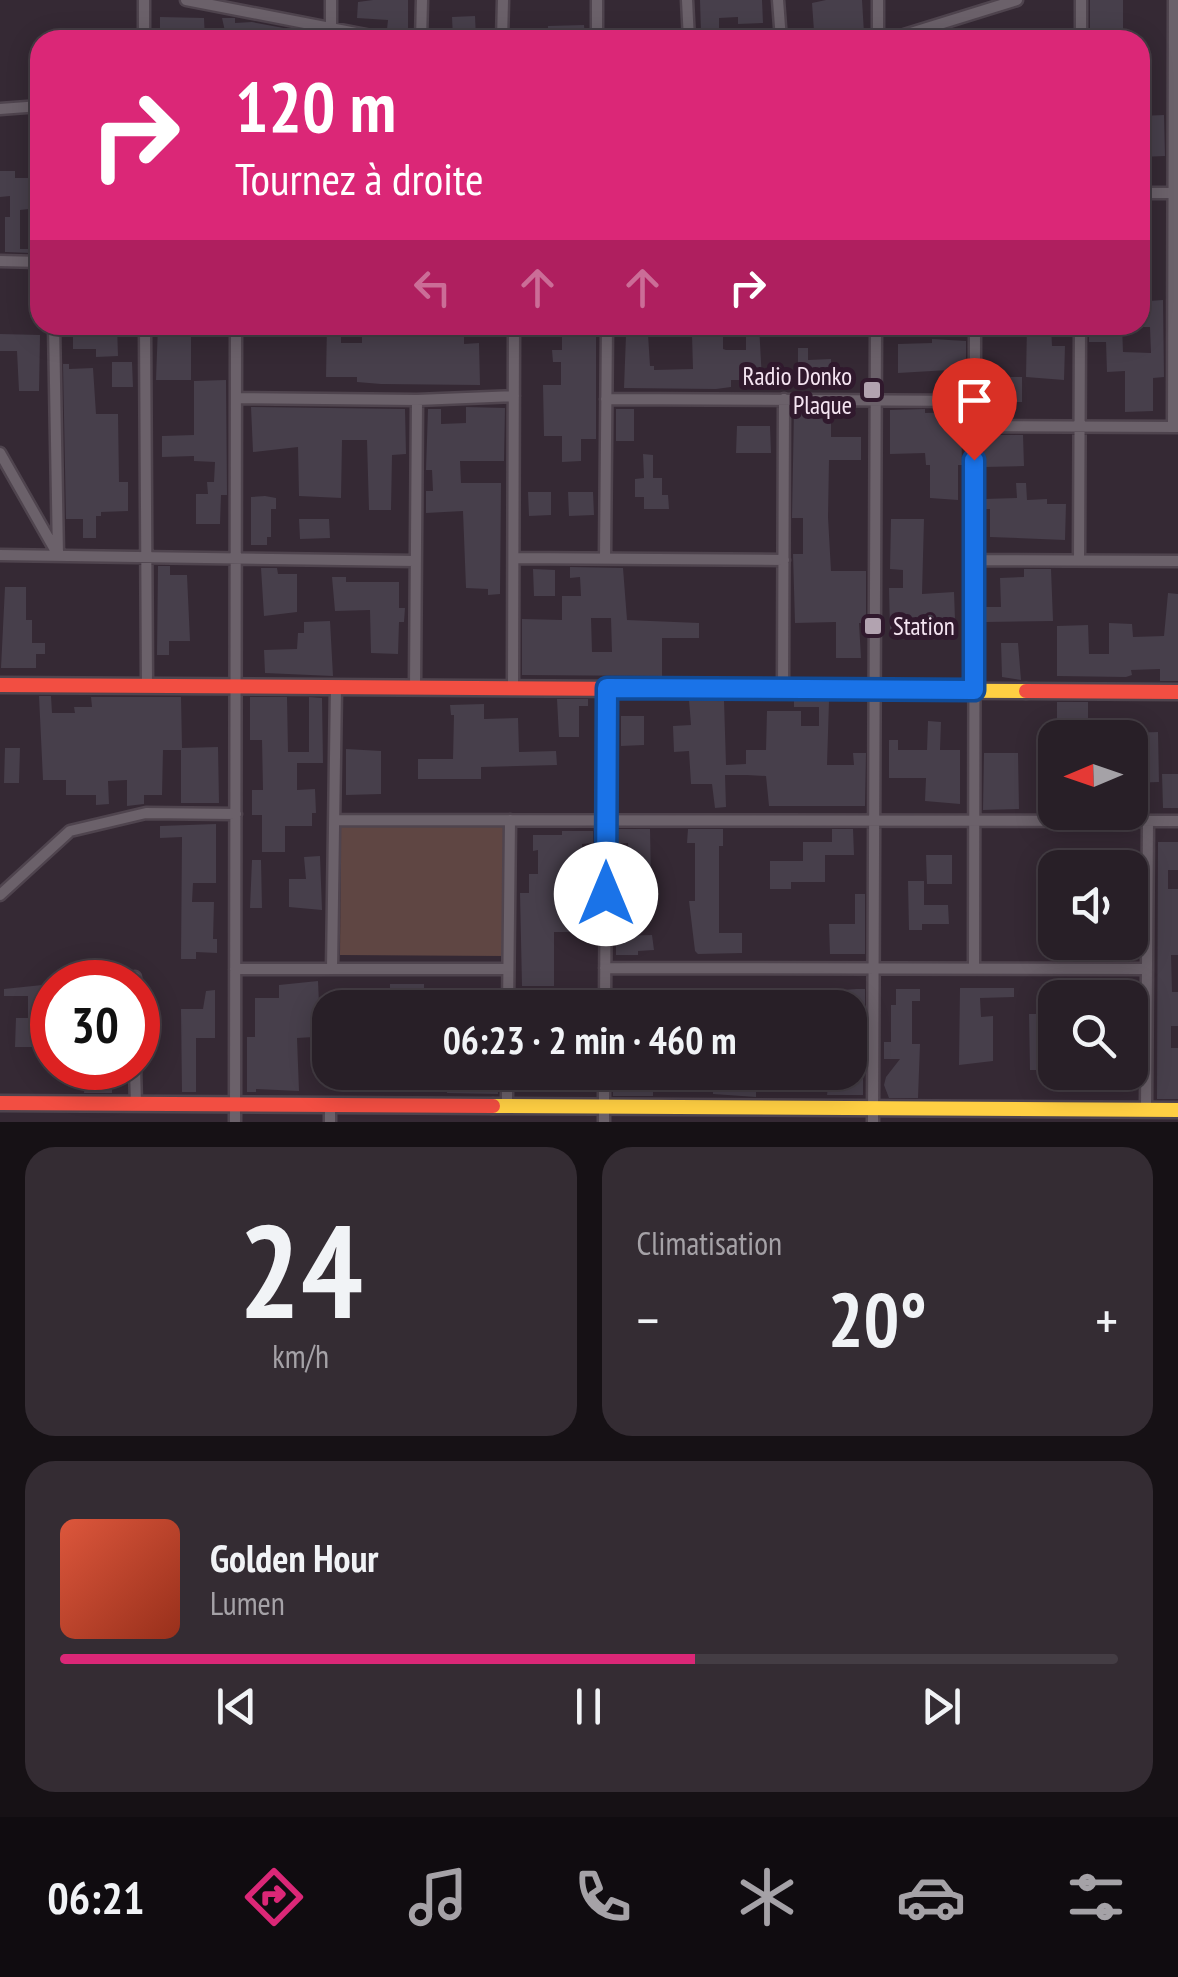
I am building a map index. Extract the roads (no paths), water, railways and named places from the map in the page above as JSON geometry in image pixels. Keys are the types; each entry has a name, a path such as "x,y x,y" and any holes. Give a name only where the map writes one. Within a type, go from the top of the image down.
{"street":[{"path":"144,0 144,30"},
{"path":"186,0 314,30"},
{"path":"331,0 331,30"},
{"path":"421,30 422,0"},
{"path":"502,30 503,0"},
{"path":"597,0 597,30"},
{"path":"686,0 688,30"},
{"path":"778,0 780,30"},
{"path":"878,0 878,30"},
{"path":"920,30 1017,0"},
{"path":"1081,0 1081,30"},
{"path":"974,426 1175,427 1174,0"},
{"path":"0,109 30,107"},
{"path":"1150,193 1176,193"},
{"path":"0,261 30,262"},
{"path":"54,335 58,556"},
{"path":"145,335 147,686"},
{"path":"235,1122 236,335"},
{"path":"513,688 514,335"},
{"path":"605,559 607,335"},
{"path":"873,1115 876,335"},
{"path":"974,968 975,335"},
{"path":"1079,561 1080,335"},
{"path":"236,398 417,400 514,396"},
{"path":"606,399 974,400"},
{"path":"783,689 784,399"},
{"path":"414,687 417,400"},
{"path":"0,453 58,556"},
{"path":"0,555 415,561"},
{"path":"514,558 784,560"},
{"path":"974,560 1178,561"},
{"path":"0,685 1178,692"},
{"path":"332,969 336,686"},
{"path":"605,990 607,688"},
{"path":"0,895 70,831 146,813 236,814"},
{"path":"334,820 1038,821"},
{"path":"508,990 510,820"},
{"path":"1148,822 1178,822"},
{"path":"1146,1110 1148,830"},
{"path":"605,968 1147,969"},
{"path":"235,969 508,970"},
{"path":"136,1090 136,1104"},
{"path":"506,1090 506,1106"},
{"path":"0,1103 506,1106 604,1114 1178,1110"},
{"path":"330,1105 330,1122"}],"place":[{"name":"Radio Donko Plaque","path":"872,390"},
{"name":"Station","path":"873,626"}]}
